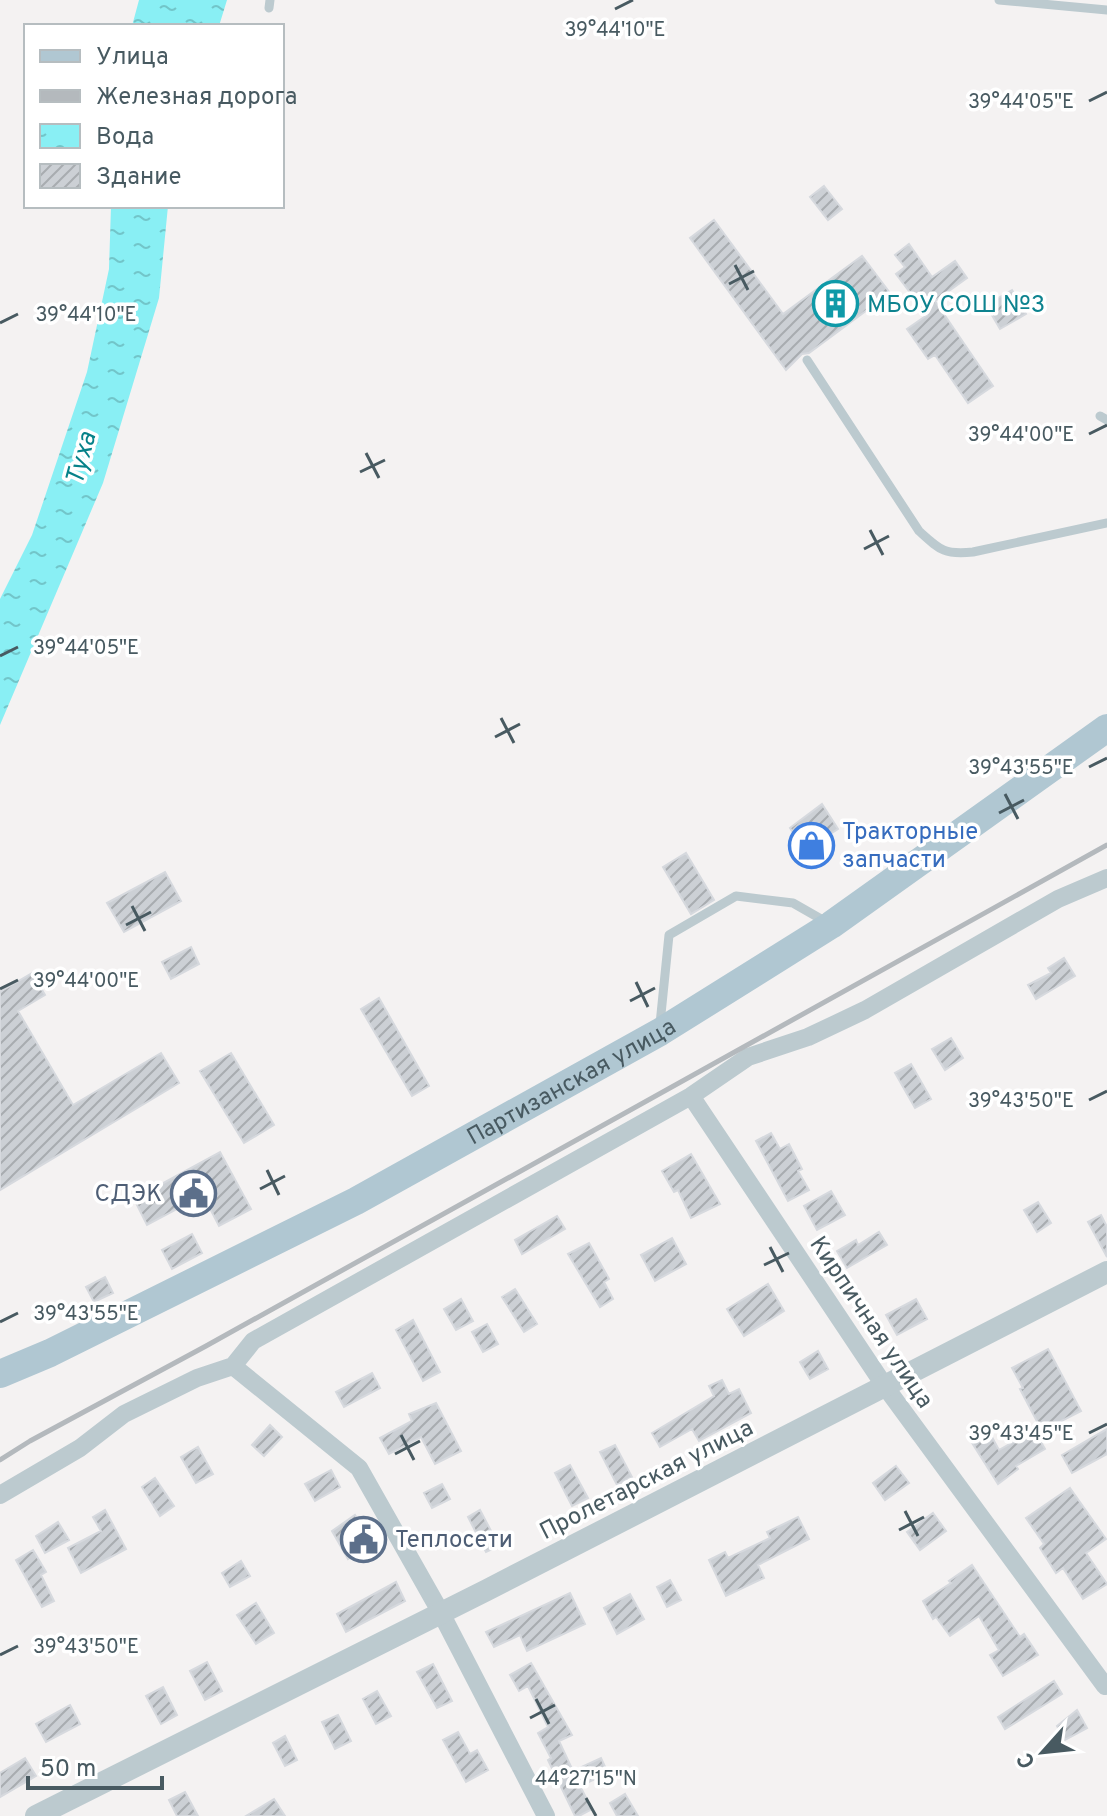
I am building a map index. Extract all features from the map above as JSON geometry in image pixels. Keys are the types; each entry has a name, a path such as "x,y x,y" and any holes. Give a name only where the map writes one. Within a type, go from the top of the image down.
{"main road":[{"name":"Партизанская улица","path":"0,1374 50,1353 356,1201 660,1032 831,925 1107,728"}],"street":[{"path":"0,1495 80,1448 124,1414 197,1378 233,1366 253,1341 691,1096 748,1057 808,1037 865,1010 1058,899 1107,878"},
{"name":"Кирпичная улица","path":"691,1096 884,1385 1105,1686"},
{"name":"Пролетарская улица","path":"36,1816 441,1613 1107,1272"},
{"path":"233,1366 359,1468 441,1613 546,1816"}],"lane":[{"path":"999,0 1107,10"},
{"path":"807,360 919,531 938,549 951,555 973,552 1107,523"},
{"path":"660,1032 669,935 736,896 793,903 831,925"}],"water":[{"path":"139,0 227,0 220,24 133,24"},
{"name":"Туха","path":"111,208 168,208 159,298 103,483 0,725 0,599 32,535 87,372 109,269"}],"building":[{"path":"824,186 842,209 828,220 810,197"},
{"name":"МБОУ СОШ №3","path":"714,220 783,314 862,256 890,293 809,353 802,354 786,370 690,238"},
{"path":"909,244 932,277 955,261 967,278 935,301 993,386 968,403 935,355 928,359 907,329 927,315 896,274 905,267 895,255"},
{"path":"1012,290 1026,314 1000,329 986,305"},
{"path":"822,804 838,829 818,842 822,848 809,856 790,828"},
{"path":"686,853 714,900 691,914 663,867"},
{"path":"165,872 181,901 124,932 107,903"},
{"path":"191,947 199,964 171,979 162,962"},
{"path":"1064,958 1075,976 1036,999 1028,985 1051,973 1048,968"},
{"path":"32,973 45,995 18,1011 73,1105 161,1053 179,1083 0,1190 0,992"},
{"path":"379,998 429,1086 412,1096 361,1009"},
{"path":"951,1038 963,1058 945,1070 932,1049"},
{"path":"231,1053 274,1125 244,1143 200,1071"},
{"path":"911,1064 931,1099 915,1108 895,1073"},
{"path":"771,1133 780,1149 789,1144 802,1169 798,1171 809,1190 788,1201 756,1141"},
{"path":"220,1152 251,1209 219,1226 203,1195 147,1225 134,1199"},
{"path":"691,1154 720,1204 691,1218 678,1190 674,1192 662,1171"},
{"path":"831,1191 845,1215 817,1230 804,1206"},
{"path":"1038,1202 1051,1223 1037,1232 1024,1210"},
{"path":"1101,1215 1107,1227 1107,1257 1088,1222"},
{"path":"557,1216 565,1229 522,1254 515,1240"},
{"path":"879,1232 887,1245 847,1268 837,1251 856,1240 858,1245"},
{"path":"192,1234 202,1253 172,1269 162,1250"},
{"path":"672,1238 686,1264 655,1281 641,1255"},
{"path":"589,1243 609,1279 604,1282 613,1299 600,1307 568,1254"},
{"path":"105,1277 113,1293 94,1302 86,1287"},
{"path":"768,1284 784,1311 744,1336 727,1309"},
{"path":"515,1289 537,1324 524,1332 502,1297"},
{"path":"461,1299 473,1321 456,1330 444,1309"},
{"path":"916,1299 927,1319 897,1335 886,1315"},
{"path":"413,1320 440,1372 423,1381 396,1330"},
{"path":"487,1324 498,1344 483,1352 472,1332"},
{"path":"1048,1349 1081,1411 1042,1431 1012,1368"},
{"path":"818,1351 828,1369 810,1379 800,1362"},
{"path":"372,1373 380,1388 344,1407 336,1392"},
{"path":"722,1380 729,1394 739,1389 751,1413 699,1441 692,1429 660,1447 652,1433 714,1396 709,1386"},
{"path":"436,1403 461,1451 435,1464 421,1437 389,1454 380,1438 412,1421 409,1414"},
{"path":"270,1425 282,1437 264,1456 252,1445"},
{"path":"987,1428 999,1450 1034,1430 1045,1449 1016,1466 1018,1469 998,1484 969,1438"},
{"path":"1107,1429 1107,1454 1072,1473 1062,1455"},
{"path":"615,1445 632,1477 617,1485 600,1452"},
{"path":"198,1447 213,1474 196,1483 181,1457"},
{"path":"570,1465 588,1498 572,1506 555,1473"},
{"path":"896,1466 909,1483 885,1500 873,1483"},
{"path":"331,1470 340,1487 315,1501 305,1484"},
{"path":"155,1478 174,1506 160,1516 142,1487"},
{"path":"442,1484 450,1499 432,1508 424,1493"},
{"path":"1070,1488 1106,1539 1086,1553 1107,1584 1083,1599 1063,1568 1056,1573 1040,1548 1044,1544 1026,1518"},
{"path":"105,1510 126,1549 81,1573 68,1548 101,1531 93,1517"},
{"path":"480,1510 499,1546 486,1552 468,1517"},
{"path":"933,1513 946,1531 920,1550 907,1532"},
{"path":"355,1515 373,1541 348,1559 332,1531"},
{"path":"798,1517 809,1539 758,1565 764,1578 726,1596 709,1560 725,1552 728,1558 770,1538 767,1532"},
{"path":"58,1522 69,1540 45,1553 36,1536"},
{"path":"33,1550 46,1572 41,1575 54,1601 42,1607 16,1560"},
{"path":"241,1561 250,1576 230,1587 222,1573"},
{"path":"972,1565 1020,1637 1024,1634 1038,1655 1003,1676 990,1655 999,1650 979,1616 950,1636 936,1617 933,1619 923,1601"},
{"path":"670,1580 681,1600 667,1607 657,1587"},
{"path":"396,1582 405,1601 346,1632 337,1614"},
{"path":"570,1593 585,1624 527,1651 520,1635 494,1647 486,1632"},
{"path":"630,1594 644,1619 617,1634 604,1608"},
{"path":"256,1603 274,1633 256,1644 237,1615"},
{"path":"207,1662 222,1691 205,1700 190,1671"},
{"path":"531,1663 572,1735 559,1741 573,1771 601,1758 608,1773 580,1786 592,1809 579,1816 575,1816 548,1760 551,1758 538,1733 548,1727 528,1686 519,1691 510,1675"},
{"path":"433,1664 452,1701 437,1708 417,1672"},
{"path":"1054,1681 1062,1694 1005,1729 998,1717"},
{"path":"163,1687 177,1715 161,1724 146,1696"},
{"path":"377,1691 391,1716 376,1724 363,1699"},
{"path":"70,1705 80,1724 46,1742 36,1724"},
{"path":"1077,1710 1087,1728 1065,1740 1057,1726"},
{"path":"338,1715 351,1741 335,1749 322,1722"},
{"path":"458,1732 470,1754 477,1750 488,1770 466,1782 443,1740"},
{"path":"285,1736 297,1760 285,1766 273,1743"},
{"path":"25,1758 36,1776 0,1797 0,1773"},
{"path":"185,1792 198,1816 177,1816 169,1800"},
{"path":"625,1794 638,1816 617,1816 610,1803"},
{"path":"274,1799 285,1816 246,1816"}],"railway":[{"path":"0,1460 1107,845"}],"place":[{"name":"МБОУ СОШ №3","path":"836,304"},
{"name":"Тракторные запчасти","path":"811,845"},
{"name":"СДЭК","path":"193,1193"},
{"name":"Теплосети","path":"364,1539"}]}
